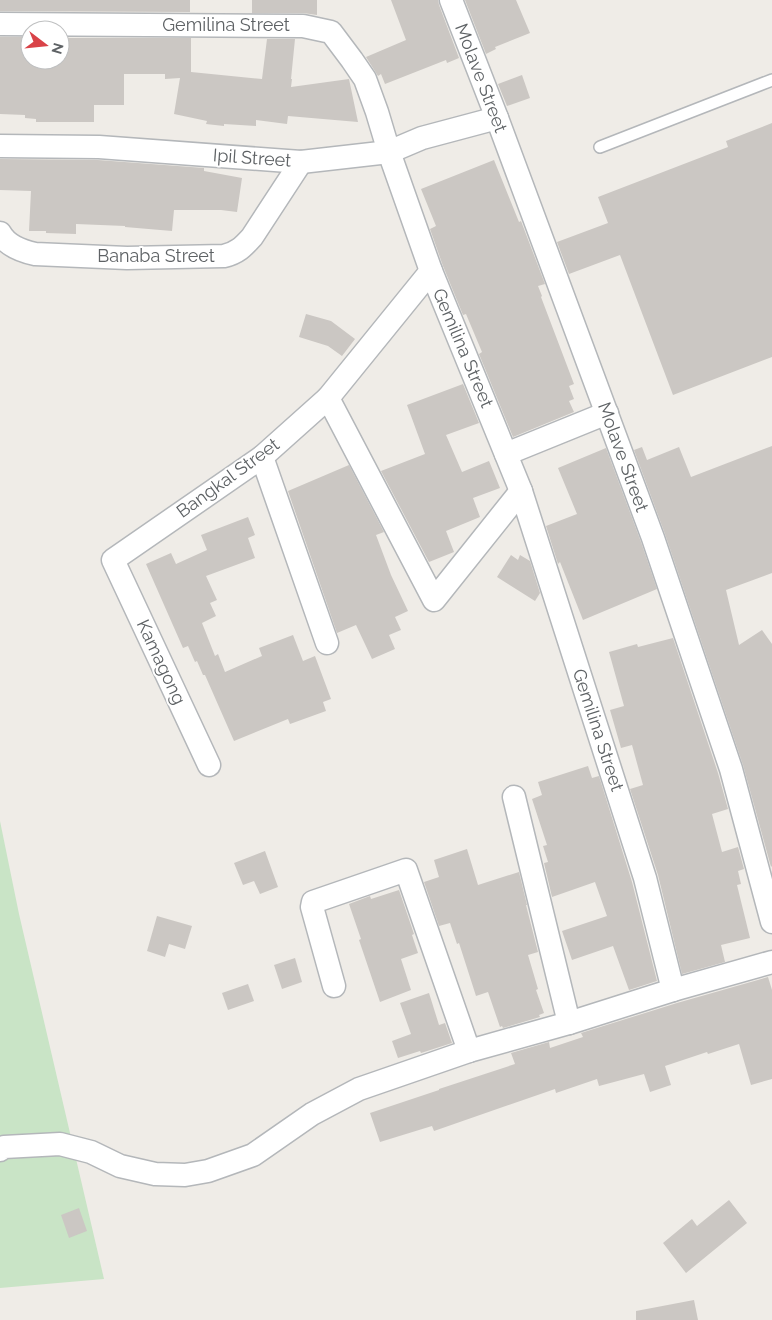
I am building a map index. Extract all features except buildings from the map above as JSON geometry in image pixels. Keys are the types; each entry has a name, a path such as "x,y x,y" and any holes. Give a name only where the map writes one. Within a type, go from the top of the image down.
{"street":[{"name":"Molave Street","path":"451,0 498,118 653,538 731,769 772,922"},
{"name":"Gemilina Street","path":"0,24 302,26 330,32 352,60 365,79 377,112 388,152 431,271 521,491 645,878 674,990"},
{"name":"Ipil Street","path":"0,146 99,147 301,162 388,152 422,138 498,118"},
{"name":"Banaba Street","path":"0,233 9,244 21,251 35,254 127,258 224,256 234,253 243,247 301,162"},
{"name":"Bangkal Street","path":"113,560 262,458 328,398 431,271"},
{"path":"328,398 434,600 521,491"},
{"path":"506,454 607,413"},
{"path":"262,458 327,643"},
{"name":"Kamagong","path":"113,560 209,765"},
{"path":"514,797 569,1023"},
{"path":"334,986 312,907 313,902 406,870 469,1051"},
{"path":"0,1150 4,1147 60,1144 91,1152 120,1166 155,1174 185,1175 208,1172 253,1155 312,1114 359,1090 469,1051 772,962"}],"lane":[{"path":"600,147 772,80"}],"green space":[{"path":"0,821 19,914 104,1279 0,1288"}]}
